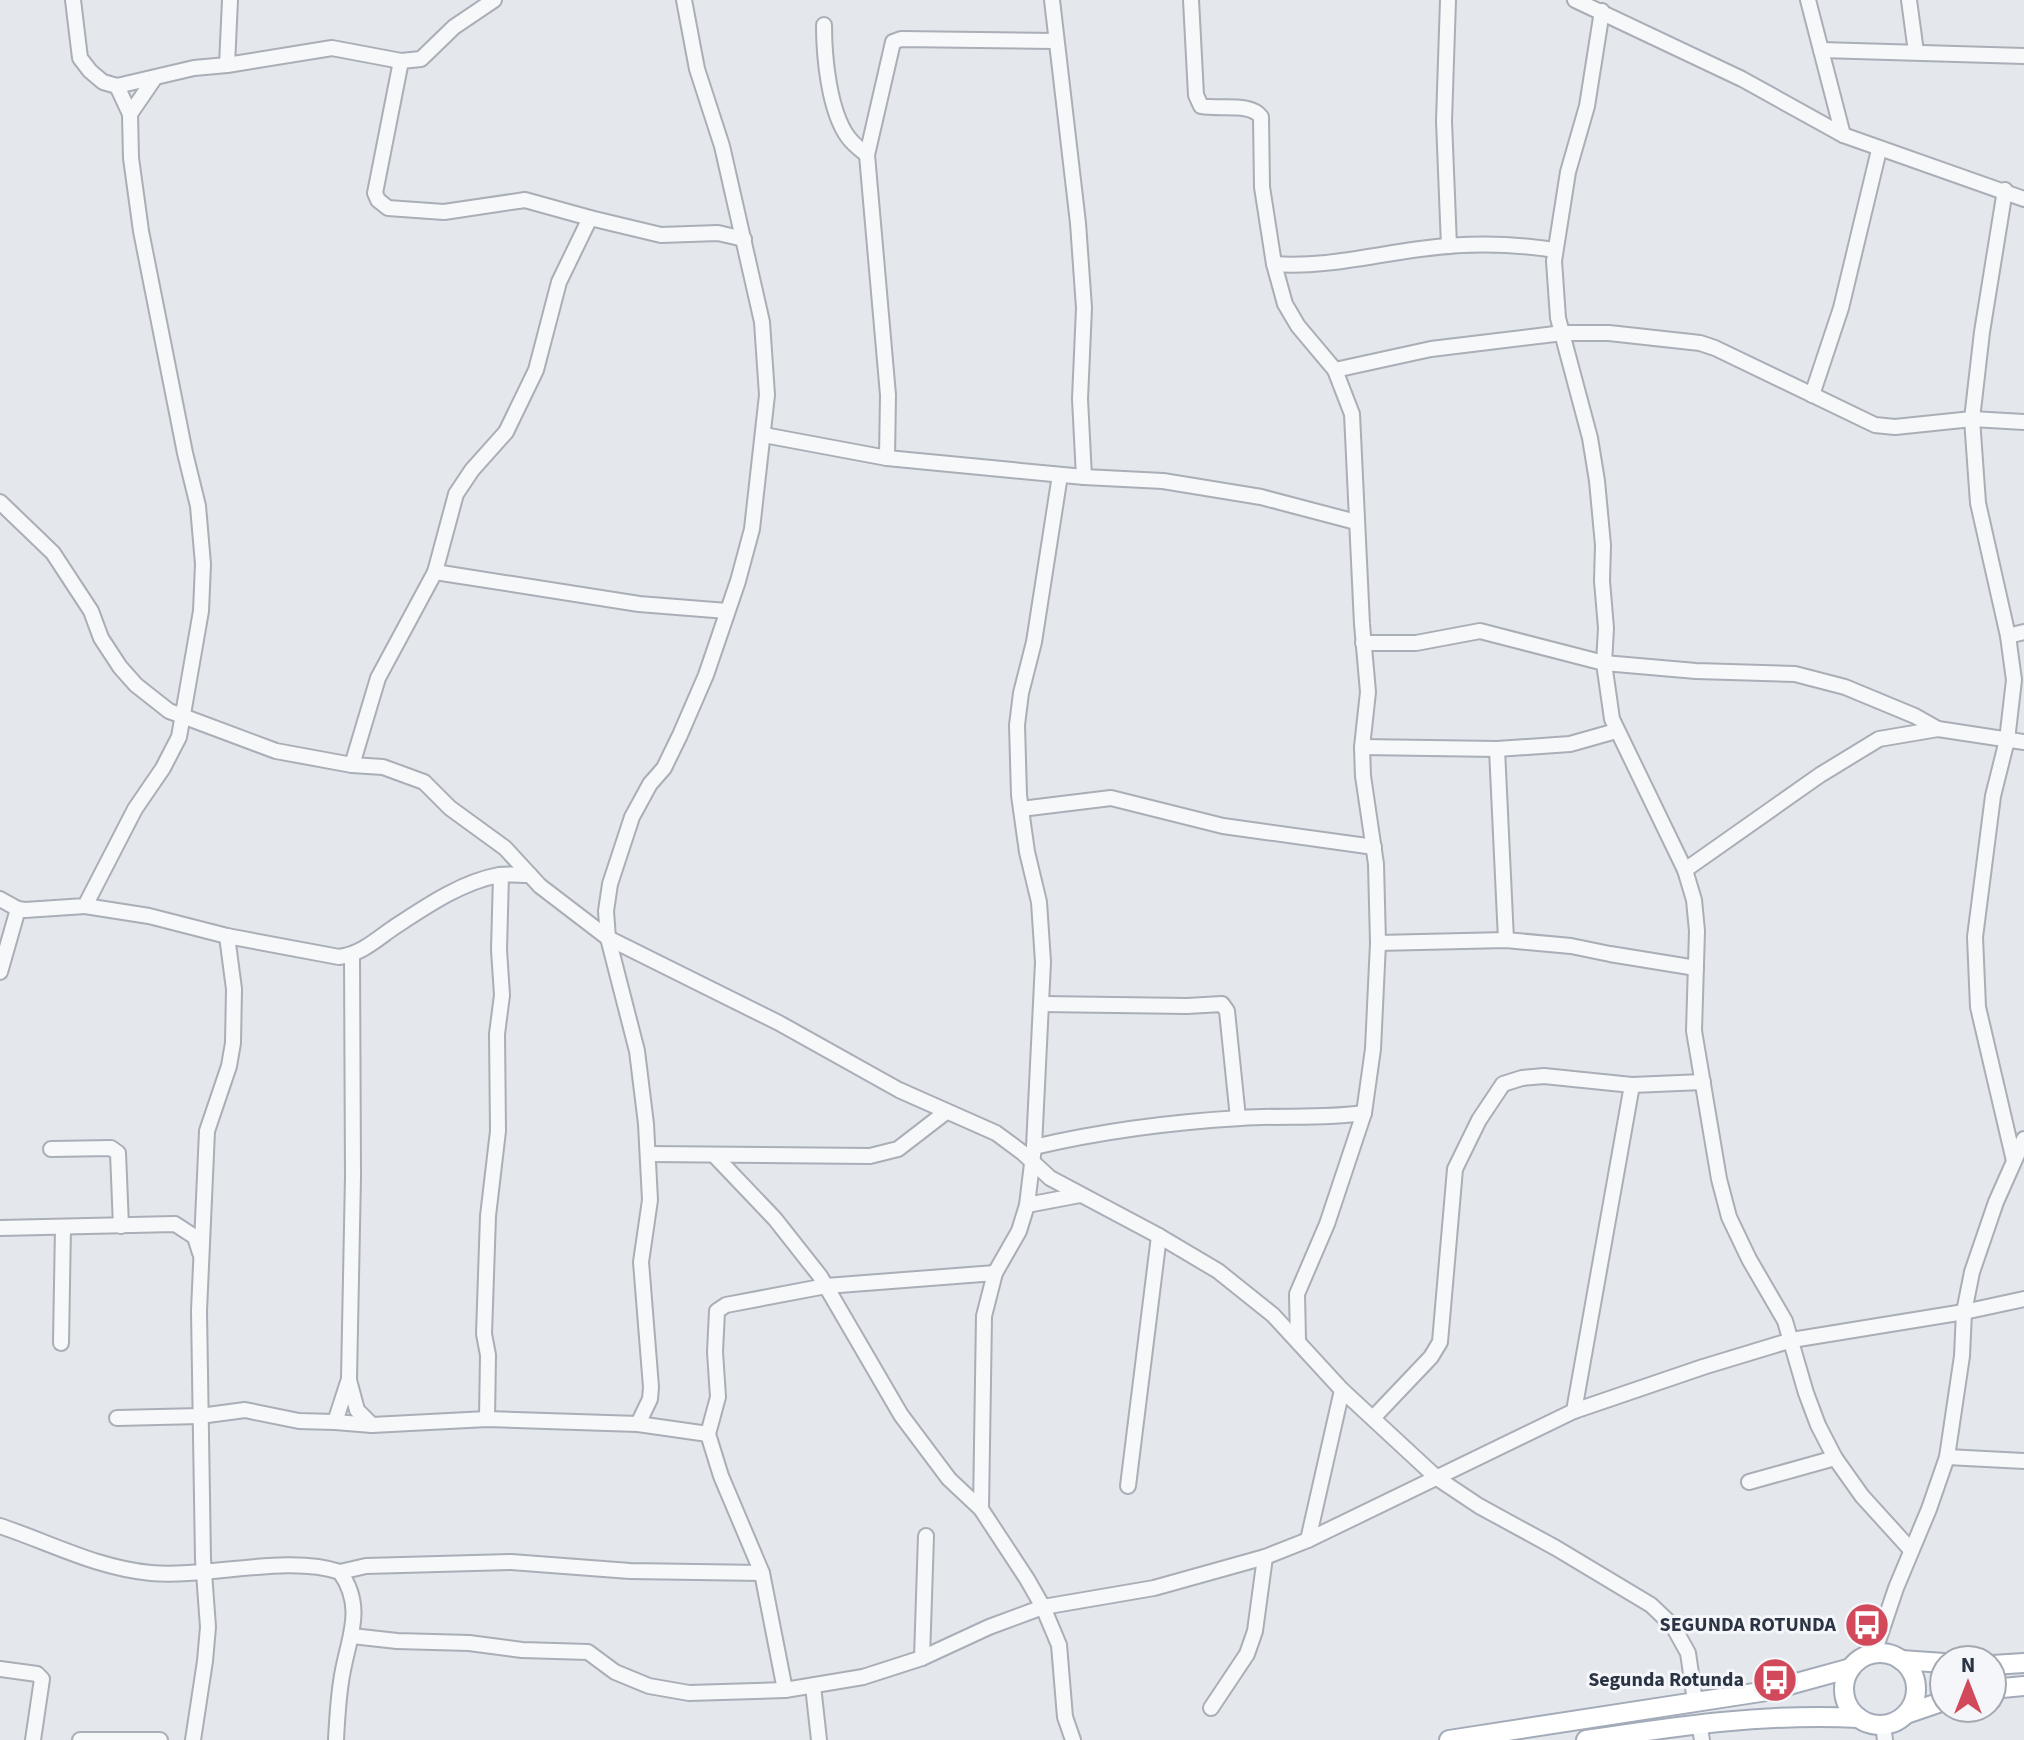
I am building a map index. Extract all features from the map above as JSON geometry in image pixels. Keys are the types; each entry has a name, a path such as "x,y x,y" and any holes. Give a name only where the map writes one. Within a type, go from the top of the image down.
{"main road":[{"path":"1859,1718 1850,1708 1845,1695 1845,1681 1851,1668 1861,1658 1874,1653 1888,1654 1910,1668 1916,1692 1906,1714"},
{"path":"1901,1660 1928,1662"},
{"path":"1449,1740 1767,1691 1851,1668"},
{"path":"1586,1740 1700,1731 1818,1715 1859,1718 1884,1732 1906,1714 1928,1706"}],"street":[{"path":"73,0 80,58 103,82 117,86 194,68 332,48 401,61 421,59 454,27 494,0"},
{"path":"227,65 230,0"},
{"path":"638,1424 650,1399 651,1387 641,1262 650,1200 648,1154 637,1051 608,938 606,911 610,884 632,817 650,784 664,768 680,735 706,675 727,611 752,529 767,395 762,322 722,146 697,69 684,0"},
{"path":"1052,0 1084,308 1080,399 1084,477"},
{"path":"1191,0 1196,95 1201,106 1247,108 1257,110 1261,117 1262,187 1274,264 1285,304 1298,326 1335,370 1352,414 1368,692 1362,747 1364,787 1374,847 1378,943 1373,1049 1364,1113 1327,1224 1297,1294 1273,1315"},
{"path":"1448,0 1444,121 1449,246"},
{"path":"1575,0 1742,79 1843,135 2024,199"},
{"path":"1808,0 1843,135"},
{"path":"1909,0 1916,52"},
{"path":"1602,11 1587,106 1568,172 1555,250 1556,296 1590,438 1597,481 1603,545 1604,663 1612,719 1685,870 1694,900 1697,931 1694,1031 1719,1179 1729,1217 1785,1321 1810,1404 1835,1458 1862,1496 1911,1550"},
{"path":"824,25 834,100 843,128 850,140 867,155"},
{"path":"887,458 888,395 867,155 893,42 901,39 1056,41"},
{"path":"1821,50 2024,56"},
{"path":"401,61 375,193 388,208 444,212 525,200 661,235 718,233 744,239"},
{"path":"130,114 154,79"},
{"path":"85,906 135,809 179,737 201,611 203,564 198,506 141,231 131,158 130,114 117,86"},
{"path":"1812,395 1841,308 1879,150"},
{"path":"2005,190 1982,332 1972,419 1978,503 2008,636 2014,680 2007,740 1993,796 1975,937 1978,1007 2014,1161"},
{"path":"352,765 378,678 435,572 456,494 472,470 506,432 536,370 559,282 590,218"},
{"path":"1274,264 1304,266 1449,246 1486,244 1555,250"},
{"path":"1335,370 1431,349 1563,333 1609,333 1700,343 1715,348 1875,425 1886,427 1972,419 2024,422"},
{"path":"764,435 887,458 1060,475 1163,481 1261,497 1356,522"},
{"path":"981,1509 984,1316 995,1273 1019,1231 1027,1205 1033,1154 1043,962 1039,902 1021,809 1018,715 1034,642 1060,475"},
{"path":"0,502 53,553 91,611 101,638 120,667 136,685 169,711 276,751 352,765 383,767 424,782 450,808 505,848 540,886 608,938 689,976 899,1090 996,1133 1033,1154 1050,1178 1218,1271 1273,1315 1342,1390 1437,1478 1479,1506 1651,1605 1673,1626 1688,1653 1695,1701"},
{"path":"435,572 652,606 727,611"},
{"path":"1363,643 1416,643 1480,631 1604,663 1696,671 1795,674 1845,687 1938,729"},
{"path":"2008,636 2024,632"},
{"path":"1685,870 1820,775 1879,739 1938,729 2024,742"},
{"path":"1362,747 1497,749 1570,744 1616,731"},
{"path":"1497,749 1506,940"},
{"path":"1021,809 1111,798 1223,826 1374,847"},
{"path":"0,899 18,909 85,906 149,916 227,936 339,957 352,955 450,893 477,881 501,875 530,875"},
{"path":"487,1419 488,1355 484,1334 488,1216 498,1131 497,1034 502,995 499,950 501,875"},
{"path":"0,972 18,909"},
{"path":"193,1740 208,1627 200,1416 201,1255 207,1131 229,1066 233,1043 234,989 227,936"},
{"path":"1378,943 1506,940 1571,946 1696,968"},
{"path":"352,955 353,1176 349,1379 357,1410 372,1425"},
{"path":"1042,1004 1222,1004 1227,1011 1238,1118"},
{"path":"1373,1418 1431,1357 1440,1342 1455,1169 1494,1095 1511,1081 1544,1076 1632,1085 1703,1082"},
{"path":"1574,1411 1632,1085"},
{"path":"648,1154 870,1156 898,1149 946,1112"},
{"path":"1033,1154 1160,1124 1364,1113"},
{"path":"1337,1116 1357,1138"},
{"path":"1874,1653 1947,1457 1962,1356 1964,1312 1972,1272 1996,1202 2024,1139"},
{"path":"51,1149 111,1148 118,1153 121,1226"},
{"path":"715,1156 775,1219 826,1286 901,1415 949,1479 981,1509 1043,1607 1059,1645 1065,1717 1073,1740"},
{"path":"1027,1205 1080,1195"},
{"path":"0,1228 175,1224 195,1237 201,1255"},
{"path":"61,1343 63,1227"},
{"path":"1128,1486 1159,1236"},
{"path":"785,1690 762,1573 721,1476 708,1434 718,1397 715,1352 717,1311 726,1305 826,1286 995,1273"},
{"path":"1297,1294 1298,1340"},
{"path":"352,1636 469,1643 522,1650 588,1652 615,1672 649,1686 689,1693 785,1690 863,1677 922,1658 989,1627 1043,1607 1154,1588 1265,1557 1308,1540 1574,1411 1703,1367 1792,1340 2024,1299"},
{"path":"335,1422 349,1379"},
{"path":"1308,1540 1342,1390"},
{"path":"117,1418 200,1416 245,1410 285,1419 372,1425 487,1419 638,1424 708,1434"},
{"path":"1947,1457 2024,1461"},
{"path":"1749,1482 1835,1458"},
{"path":"0,1526 106,1565 152,1573 311,1566 340,1572 366,1566 511,1562 630,1571 762,1573"},
{"path":"922,1658 926,1536"},
{"path":"1211,1708 1251,1643 1265,1557"},
{"path":"336,1740 341,1681 352,1636 354,1607 351,1587 340,1572"},
{"path":"0,1669 37,1674 42,1679 33,1740"},
{"path":"813,1686 819,1740"},
{"path":"80,1740 160,1740"}],"place":[{"name":"SEGUNDA ROTUNDA","path":"1867,1625"},
{"name":"Segunda Rotunda","path":"1775,1680"}]}
